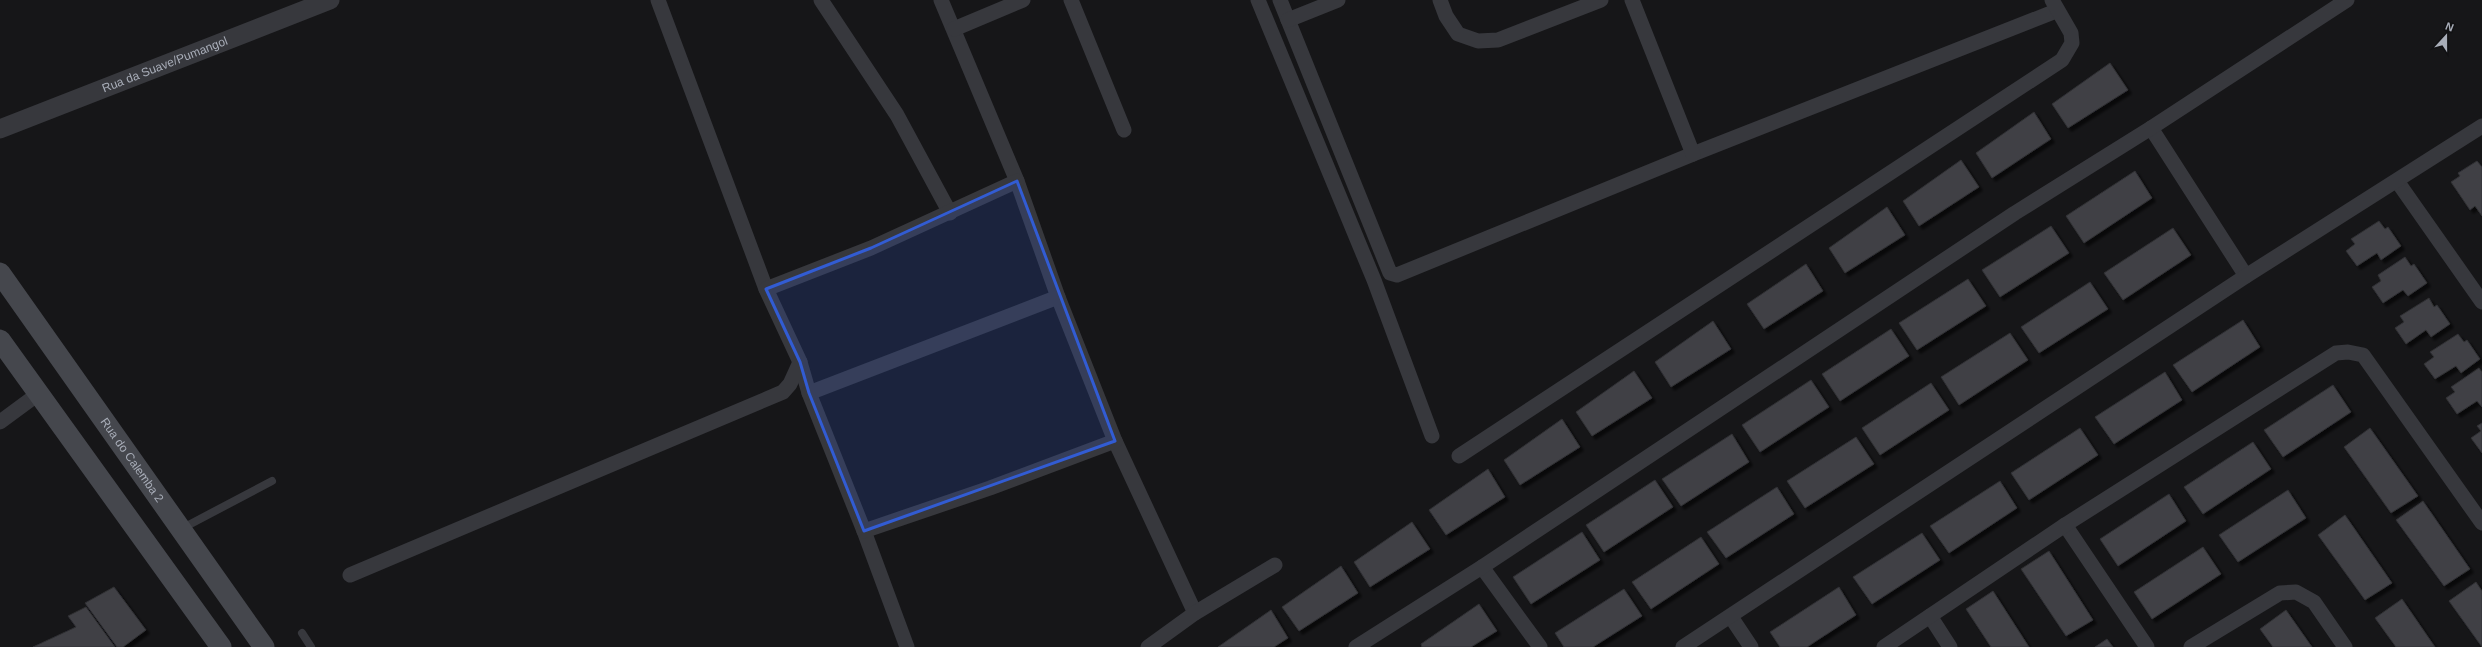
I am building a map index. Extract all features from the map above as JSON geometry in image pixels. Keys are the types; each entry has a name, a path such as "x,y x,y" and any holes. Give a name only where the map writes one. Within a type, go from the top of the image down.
{"main road":[{"name":"Rua do Calemba 2","path":"0,273 264,647"},
{"path":"0,340 221,647"}],"street":[{"name":"Rua da Suave/Pumangol","path":"0,129 330,0"},
{"path":"658,0 766,289 800,362 809,393 864,531 907,647"},
{"path":"821,0 897,115 950,213"},
{"path":"941,0 1017,181 1058,297 1115,441 1195,613"},
{"path":"954,29 1023,0"},
{"path":"1071,0 1124,130"},
{"path":"1258,0 1374,280 1432,436"},
{"path":"1280,0 1390,273 1397,276 2054,6 2071,33 2072,43 2062,60 1459,456"},
{"path":"1288,20 1338,0"},
{"path":"1440,0 1446,16 1458,34 1478,41 1498,40 1601,0"},
{"path":"1632,0 1693,154"},
{"path":"1356,647 1482,567 2014,213 2152,128 2347,0"},
{"path":"1684,647 2246,276 2482,126"},
{"path":"2152,128 2246,276"},
{"path":"766,289 871,248 1017,181"},
{"path":"2397,181 2482,302"},
{"path":"809,393 1058,297"},
{"path":"1884,647 2065,525 2336,353 2348,352 2363,355 2482,523"},
{"path":"350,576 783,392 790,384 800,362"},
{"path":"0,422 38,394"},
{"path":"864,531 990,488 1115,441"},
{"path":"2065,525 2147,647"},
{"path":"1148,647 1195,613 1275,565"},
{"path":"1482,567 1540,647"},
{"path":"2191,647 2280,593 2296,592 2314,602 2345,647"},
{"path":"1930,616 1950,647"},
{"path":"1731,617 1751,647"}],"lane":[{"path":"180,529 272,481"},
{"path":"302,633 311,647"}],"highlighted area":[{"path":"1017,181 1115,441 864,531 809,393 800,362 766,289 871,248"}],"building":[{"path":"2110,63 2128,90 2068,128 2052,104"},
{"path":"2034,112 2051,139 1992,178 1976,153"},
{"path":"1961,160 1979,187 1919,226 1903,201"},
{"path":"2477,161 2482,167 2482,216 2475,206 2470,210 2451,182 2460,176 2458,173"},
{"path":"2135,171 2152,198 2084,243 2066,216"},
{"path":"1887,207 1905,235 1845,273 1829,248"},
{"path":"2379,221 2385,229 2388,227 2401,246 2381,260 2377,253 2357,266 2346,251 2355,244 2351,239"},
{"path":"2051,226 2069,253 2000,297 1982,270"},
{"path":"2173,228 2191,255 2123,300 2104,273"},
{"path":"2405,257 2411,266 2414,264 2427,283 2408,296 2403,290 2383,303 2372,287 2381,281 2378,275"},
{"path":"1806,264 1823,291 1764,329 1747,304"},
{"path":"1968,279 1986,306 1917,350 1899,323"},
{"path":"2090,282 2108,309 2039,353 2021,327"},
{"path":"2429,298 2434,307 2437,305 2450,324 2431,337 2426,330 2406,344 2395,328 2404,322 2400,316"},
{"path":"2243,320 2260,347 2192,392 2173,365"},
{"path":"1713,321 1731,349 1671,387 1655,362"},
{"path":"1891,329 1909,356 1840,401 1822,374"},
{"path":"2010,333 2028,360 1959,405 1941,377"},
{"path":"2458,334 2464,342 2467,340 2480,359 2461,373 2456,366 2435,379 2424,364 2434,357 2430,352"},
{"path":"2479,368 2482,372 2482,407 2477,401 2457,414 2446,398 2455,392 2451,387"},
{"path":"1634,371 1652,398 1592,436 1576,412"},
{"path":"2165,372 2182,400 2114,444 2095,417"},
{"path":"1811,380 1829,407 1760,452 1742,425"},
{"path":"1931,383 1949,410 1880,455 1862,428"},
{"path":"2333,385 2351,412 2283,457 2264,430"},
{"path":"1562,419 1580,447 1520,485 1504,460"},
{"path":"2482,423 2482,453 2471,438 2481,431 2477,426"},
{"path":"2080,428 2098,455 2029,500 2011,473"},
{"path":"2370,428 2418,496 2391,513 2344,447"},
{"path":"1732,434 1749,462 1681,506 1662,479"},
{"path":"1856,437 1874,464 1805,508 1787,481"},
{"path":"2253,442 2271,469 2203,514 2184,487"},
{"path":"1488,469 1505,497 1446,535 1429,510"},
{"path":"1655,480 1673,507 1604,552 1586,525"},
{"path":"2000,481 2017,508 1949,553 1930,526"},
{"path":"1777,487 1794,514 1726,558 1707,532"},
{"path":"2288,490 2306,518 2238,562 2219,535"},
{"path":"2169,494 2186,521 2118,566 2100,539"},
{"path":"2423,501 2470,569 2444,586 2396,520"},
{"path":"2345,515 2392,583 2365,600 2318,535"},
{"path":"1412,522 1430,549 1370,587 1354,562"},
{"path":"1582,532 1600,560 1531,604 1513,577"},
{"path":"1922,533 1940,560 1872,604 1853,577"},
{"path":"1701,537 1719,564 1651,609 1632,582"},
{"path":"2203,547 2221,574 2152,619 2134,592"},
{"path":"2049,551 2093,620 2066,636 2021,569"},
{"path":"1341,566 1358,593 1299,631 1282,607"},
{"path":"2476,582 2482,591 2482,647 2449,601"},
{"path":"114,587 146,630 123,647 117,647 85,603"},
{"path":"1839,587 1856,615 1807,647 1780,647 1770,632"},
{"path":"1624,589 1642,616 1593,647 1564,647 1555,633"},
{"path":"1993,591 2029,647 1991,647 1966,609"},
{"path":"2402,599 2435,647 2396,647 2375,618"},
{"path":"1479,604 1497,631 1471,647 1422,647 1421,644"},
{"path":"86,607 115,647 33,647 76,627 68,616"},
{"path":"1271,610 1288,638 1274,647 1218,647"},
{"path":"2286,610 2312,647 2273,647 2260,629"},
{"path":"2107,639 2113,647 2095,647"}]}
